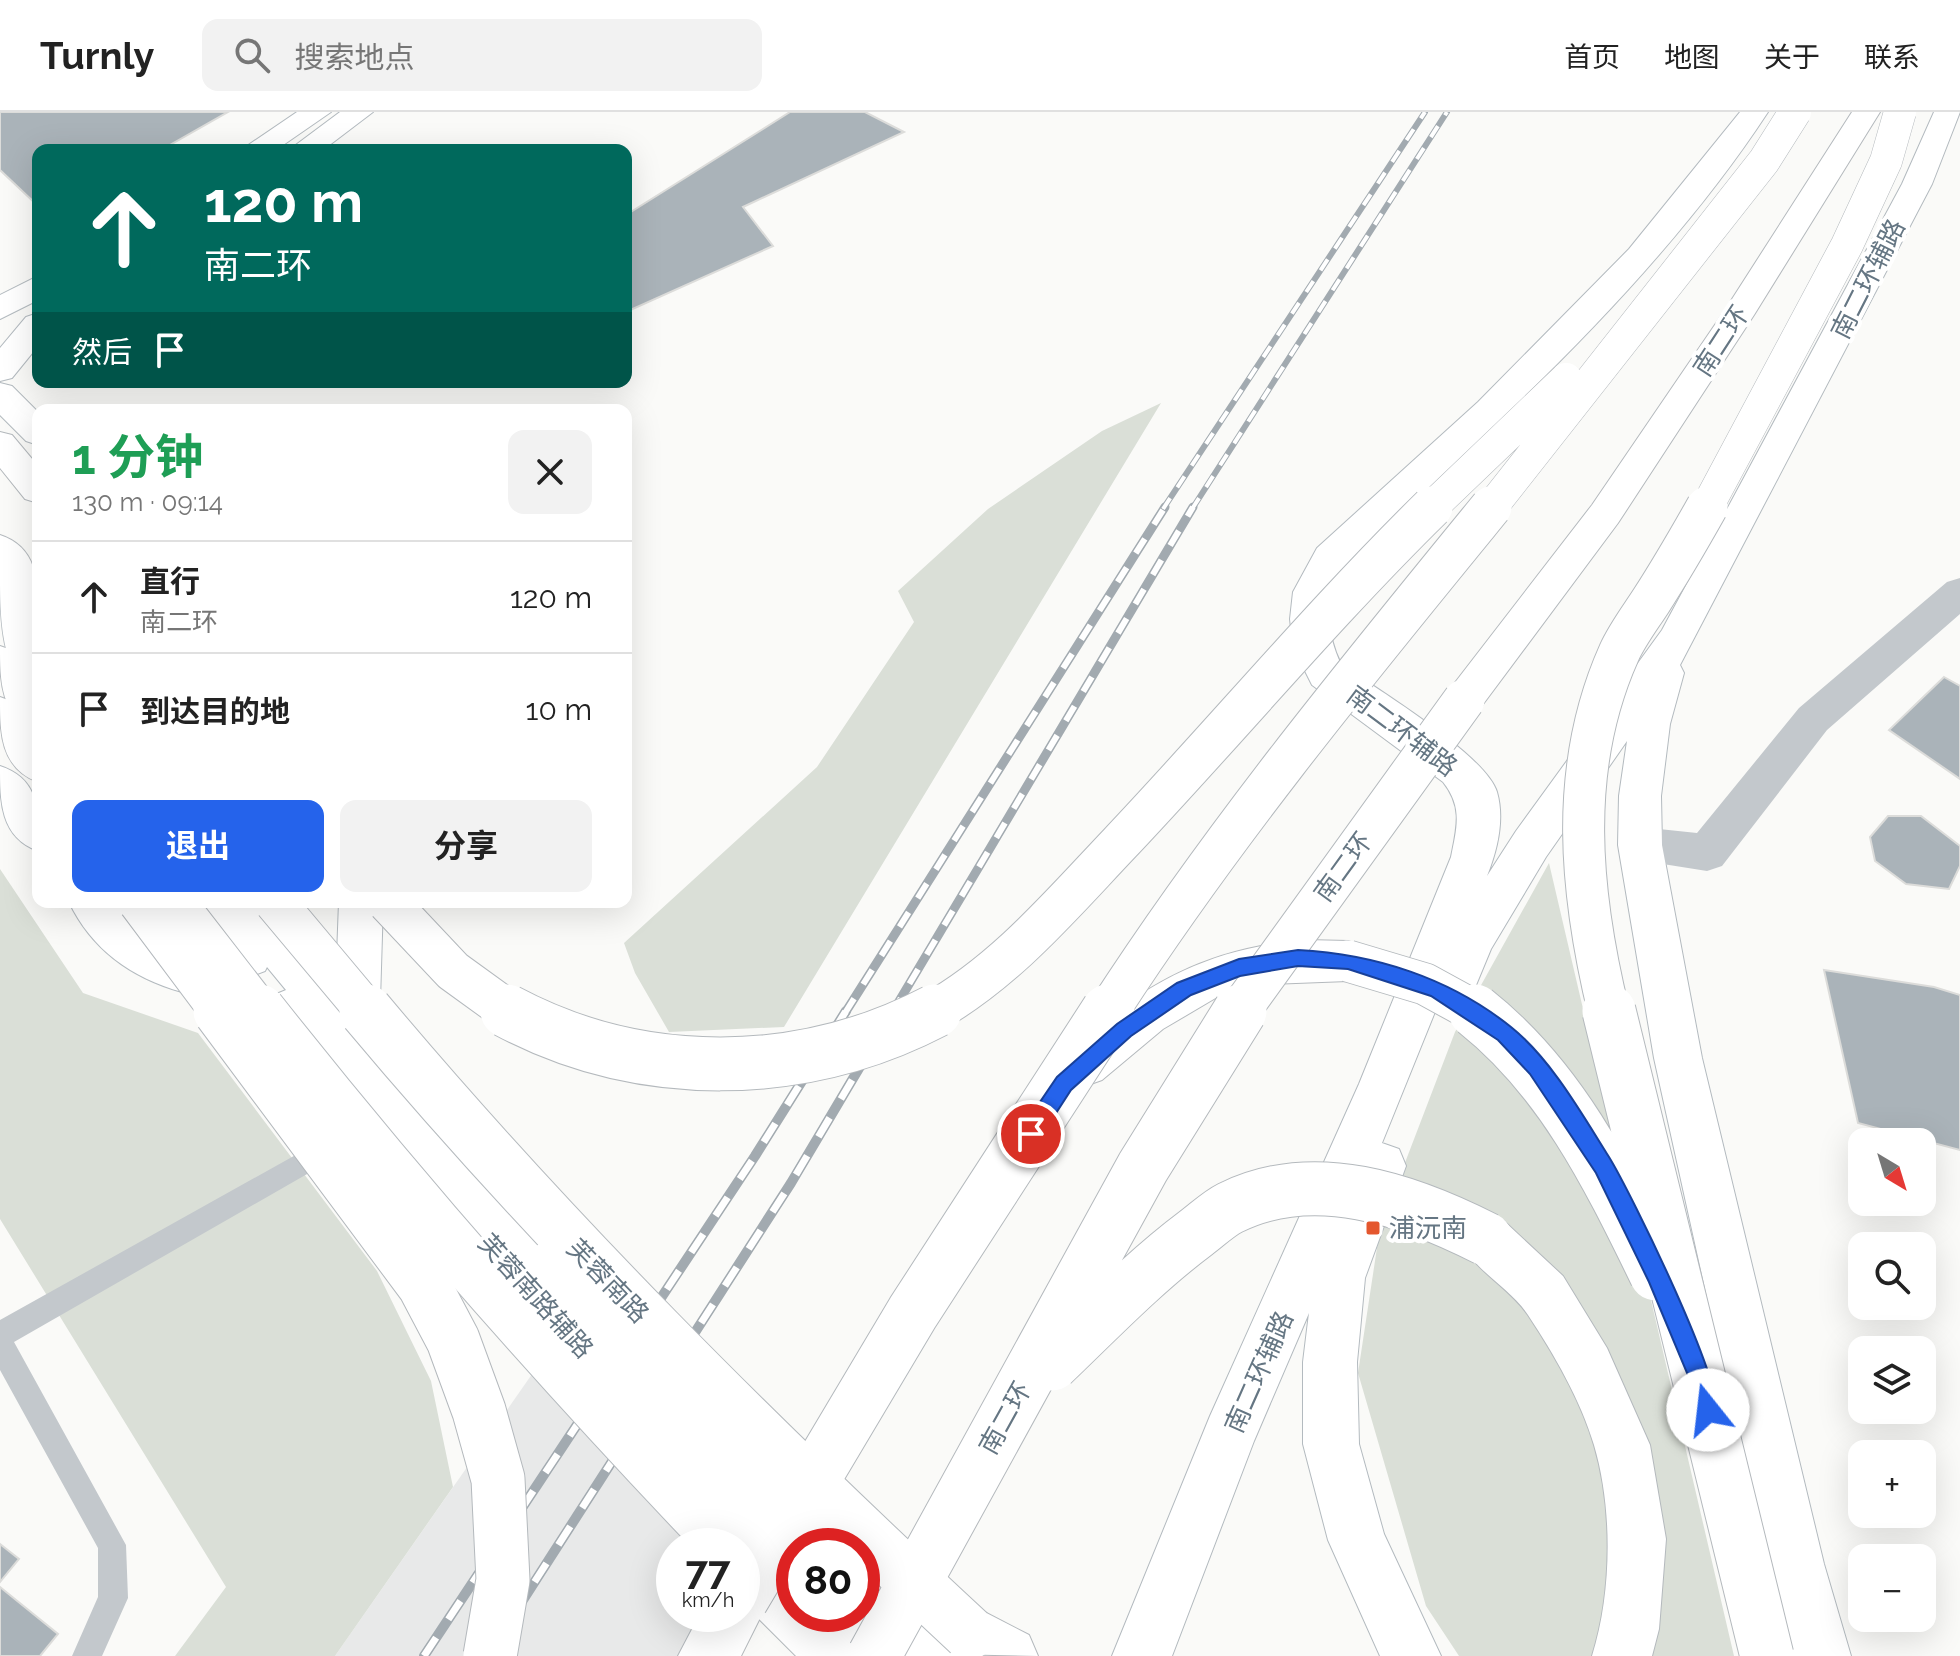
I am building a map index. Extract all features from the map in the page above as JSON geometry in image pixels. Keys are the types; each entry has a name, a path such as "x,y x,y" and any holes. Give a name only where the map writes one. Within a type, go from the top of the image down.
{"main road":[{"path":"266,144 317,112"},
{"path":"313,144 359,112"},
{"name":"南二环辅路","path":"1142,1656 1229,1435 1382,1087 1473,857 1479,825 1476,792 1458,770 1326,674 1313,647 1309,619 1312,592 1330,558 1490,410 1640,256 1734,142 1754,112"},
{"path":"760,1569 913,1312 1166,922 1315,724 1476,528 1764,161 1795,112"},
{"name":"南二环","path":"874,1656 1143,1167 1224,1033 1455,712 1605,514 1738,315 1866,112"},
{"path":"1767,1656 1592,944 1582,844 1583,784 1597,717 1619,652 1681,554 1770,392 1879,175 1900,112"},
{"name":"南二环辅路","path":"1411,1656 1357,1540 1331,1444 1330,1362 1339,1278 1395,1128 1472,940 1531,844 1676,640 1903,212 1948,112"},
{"path":"0,276 32,268"},
{"path":"393,908 445,966 499,1007 567,1039 645,1060 716,1066 792,1059 858,1044 933,1013 1002,963 1109,855 1347,592 1675,275"},
{"path":"0,309 32,290"},
{"path":"0,346 32,327"},
{"path":"0,370 32,330"},
{"path":"0,394 32,427"},
{"path":"0,444 32,483"},
{"path":"0,549 32,591"},
{"path":"0,587 32,629"},
{"path":"0,627 32,670"},
{"path":"1676,640 1650,724 1640,796 1640,845 1678,1058 1795,1564 1821,1656"},
{"path":"0,661 32,706"},
{"path":"0,713 32,757"},
{"path":"0,783 32,825"},
{"name":"芙蓉南路辅路","path":"96,908 119,939 140,957 170,970 250,990 294,1013"},
{"path":"143,908 424,1285 453,1340 479,1411 498,1479 503,1580 490,1656"},
{"path":"180,908 327,1094 493,1292 606,1420 710,1528"},
{"name":"芙蓉南路辅路","path":"211,908 381,1118 541,1277 649,1367 808,1528"},
{"name":"芙蓉南路辅路","path":"247,908 395,1089 541,1277 626,1395 776,1548"},
{"name":"芙蓉南路","path":"280,908 487,1152 593,1266 977,1650"},
{"path":"357,1041 361,908"},
{"path":"1064,1083 1124,1030 1184,989 1239,968 1298,958 1348,961 1437,989 1505,1034 1537,1068 1603,1166 1656,1274 1701,1379"},
{"path":"1009,1410 1098,1316 1163,1258 1230,1208 1291,1189 1344,1191 1385,1198 1437,1214 1486,1239 1545,1294 1588,1367 1622,1445 1637,1539 1630,1629 1622,1656"},
{"path":"760,1579 838,1656"},
{"path":"880,1592 977,1650"},
{"path":"708,1656 722,1632"},
{"path":"862,1632 887,1656"}],"street":[{"path":"1640,845 1707,853 1813,719 1960,592"}],"lane":[{"path":"0,1335 381,1118"},
{"path":"0,1343 112,1545 113,1598 87,1656"}],"shaded area":[{"path":"1161,403 784,1027 669,1032 635,973 624,943 817,767 914,622 898,591 988,509 1102,431"},
{"path":"1549,863 1734,1656 1459,1656 1426,1606 1358,1373 1380,1228 1455,1032"},
{"path":"0,869 83,993 198,1033 377,1271 431,1381 453,1487 335,1656 175,1656 226,1587 0,1219"},
{"path":"537,1367 685,1528 656,1528 656,1632 701,1632 686,1656 335,1656"}],"building":[{"path":"0,112 228,112 172,144 32,144 32,200 0,170"},
{"path":"790,112 865,112 904,132 743,207 773,246 632,309 632,211"},
{"path":"1944,677 1960,686 1960,779 1889,730"},
{"path":"1888,816 1921,816 1960,846 1960,866 1949,889 1906,884 1875,861 1870,837"},
{"path":"1824,970 1934,987 1960,995 1960,1150 1936,1144 1936,1128 1877,1128 1858,1123"},
{"path":"0,1544 19,1559 0,1582"},
{"path":"0,1587 58,1634 40,1656 0,1656"}],"railway":[{"path":"1163,509 1425,112"},
{"path":"1192,509 1447,112"},
{"path":"845,1013 1165,507"},
{"path":"892,1013 1193,507"},
{"path":"424,1656 755,1156 846,1011"},
{"path":"487,1656 791,1183 893,1011"}],"place":[{"name":"浦沅南","path":"1373,1228"}],"route":[{"path":"1031,1134 1064,1083 1124,1030 1184,989 1239,968 1298,958 1348,961 1437,989 1478,1013 1505,1034 1537,1068 1603,1166 1656,1274 1701,1379 1708,1410"}]}
